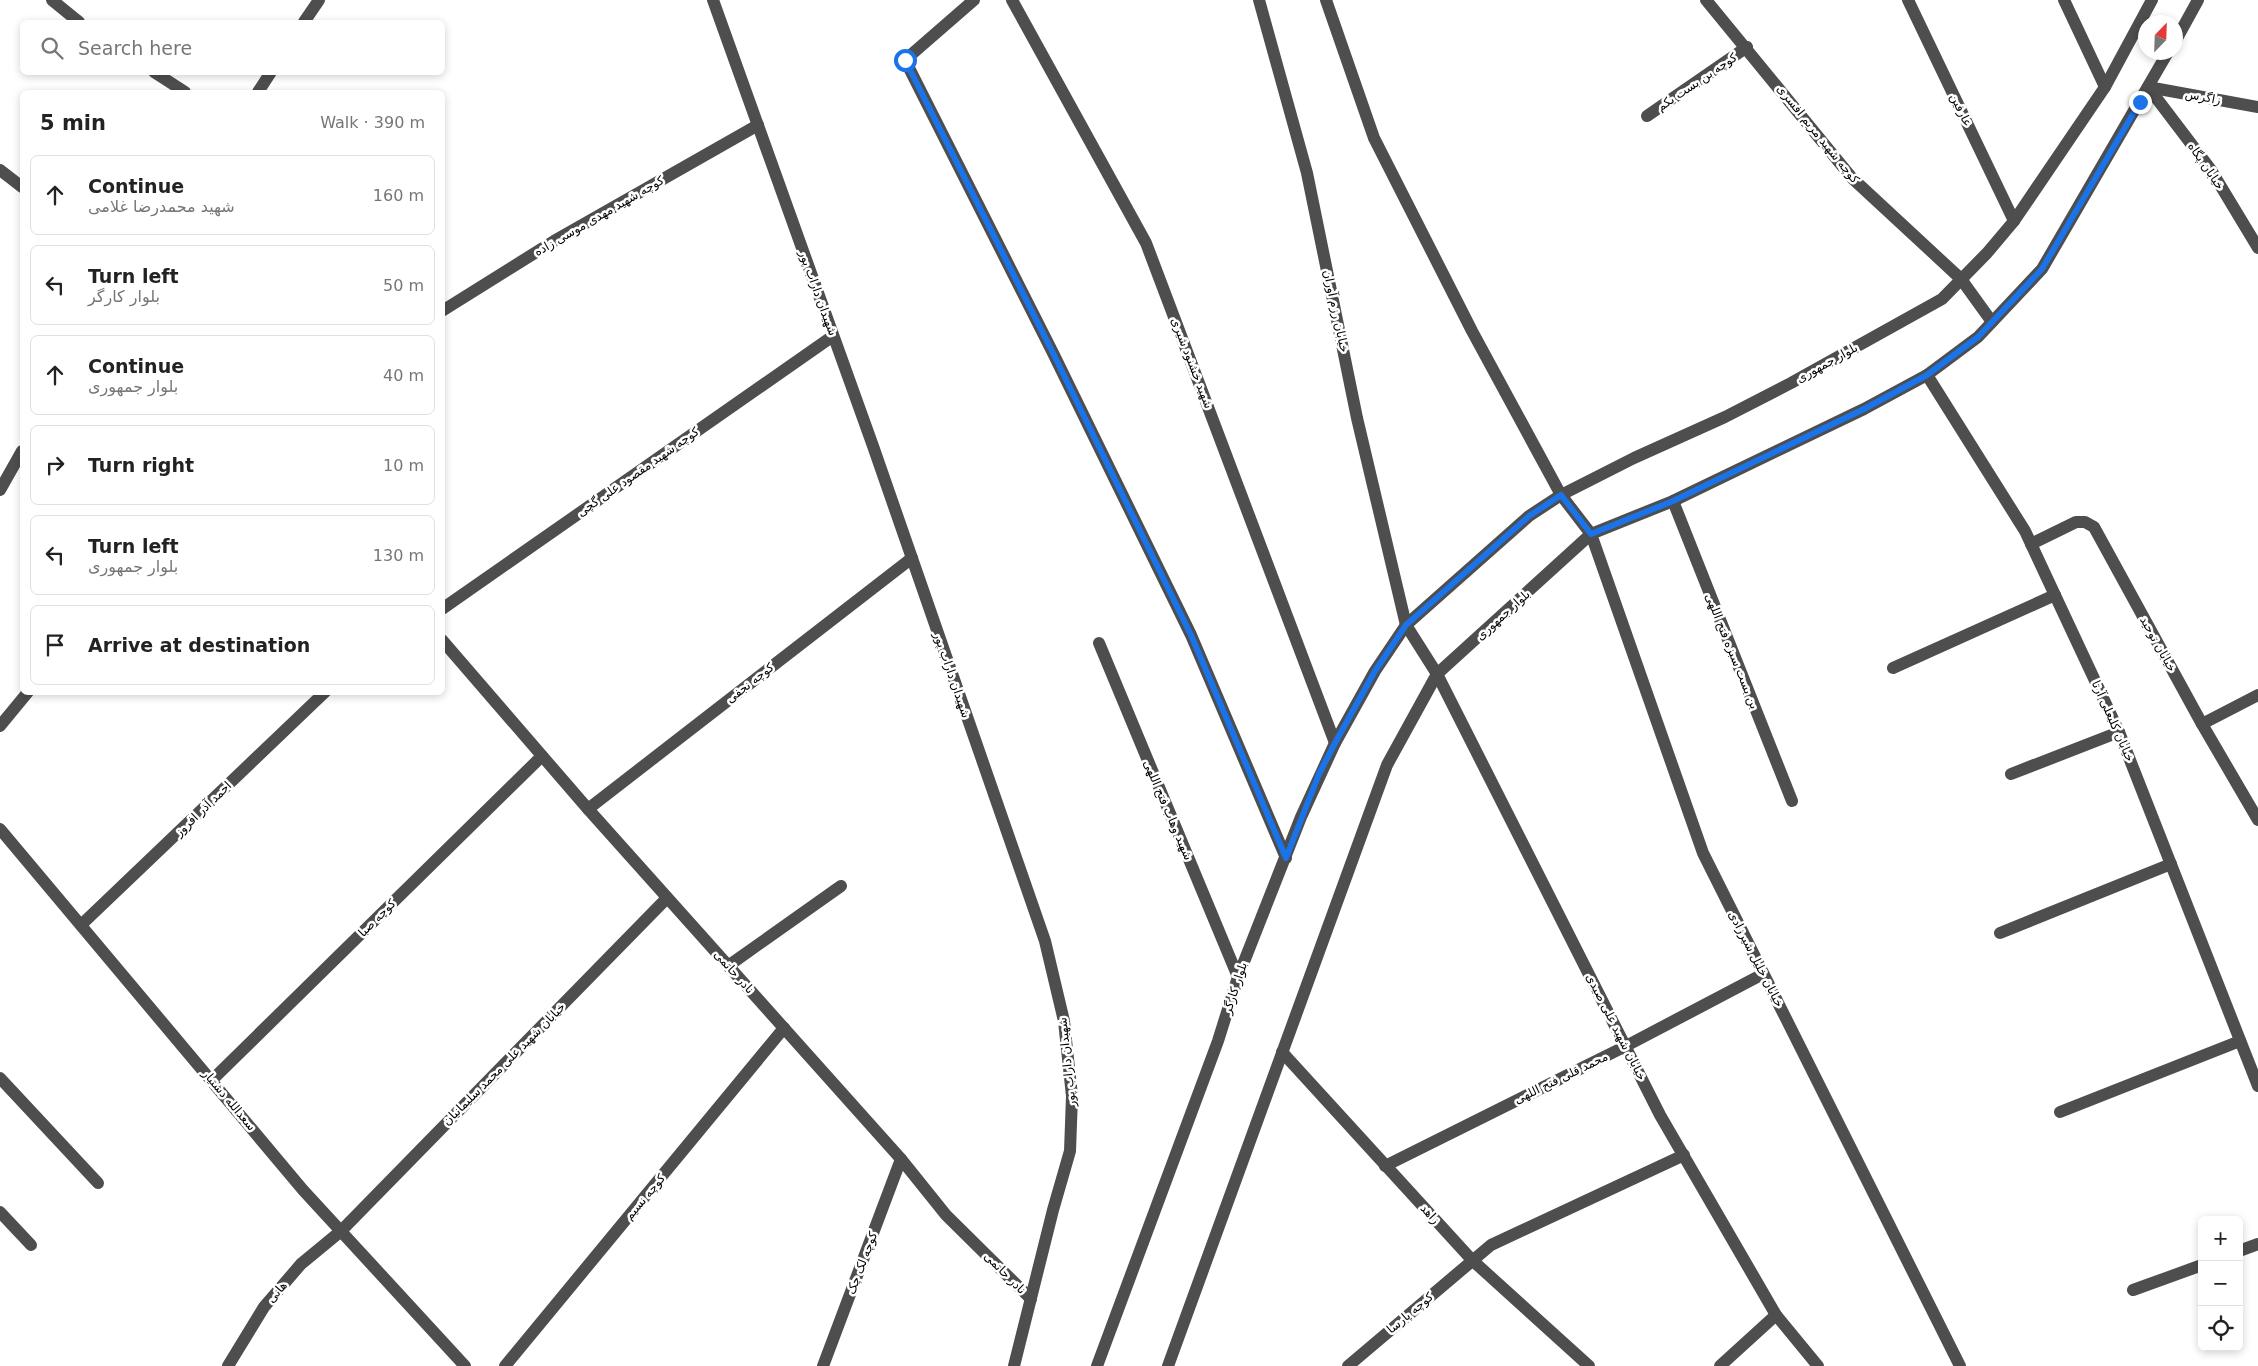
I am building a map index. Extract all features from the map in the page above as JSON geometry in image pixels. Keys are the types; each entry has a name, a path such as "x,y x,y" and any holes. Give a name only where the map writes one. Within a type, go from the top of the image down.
{"street":[{"path":"52,0 77,20"},
{"path":"305,20 319,0"},
{"name":"شهیدان داراب پور","path":"713,0 912,558 1044,941 1064,1021 1072,1096 1070,1151 1053,1210 1014,1366"},
{"path":"974,0 905,60 1053,353 1191,635 1286,858"},
{"name":"شهید خشنود شیری","path":"1012,0 1146,243 1335,743"},
{"path":"1326,0 1374,138 1472,331 1561,495"},
{"name":"کوچه شهید مریم افسری","path":"1706,0 1852,178 1961,279 1992,322"},
{"name":"عارفین","path":"1908,0 2014,221"},
{"path":"2064,0 2104,87"},
{"name":"بلوار جمهوری","path":"1406,625 1529,516 1561,495 1791,383 1942,299 2014,221 2104,87 2152,0"},
{"path":"2183,27 2198,0"},
{"name":"خیابان رزم آوران","path":"1261,1 1307,173 1357,418 1406,625 1437,674"},
{"name":"کوچه بن بست یکم","path":"1647,116 1747,48"},
{"name":"بلوار جمهوری","path":"1437,674 1591,534 1673,501 1864,409 1927,375 1978,337 2042,269 2163,60"},
{"path":"159,75 182,90"},
{"path":"259,90 269,75"},
{"name":"زاگرس","path":"2148,87 2258,108"},
{"name":"خیابان پگاه","path":"2148,87 2210,170 2258,248"},
{"name":"کوچه شهید مهدی موسی زاده","path":"445,309 554,242 758,125"},
{"path":"0,170 20,185"},
{"name":"کوچه شهید مقصود علی گچی","path":"445,607 833,336"},
{"name":"خیابان کلبعلی آرتا","path":"1927,375 2031,544 2119,732 2258,1086"},
{"path":"1,486 20,454"},
{"name":"خیابان خلیل شیرزادی","path":"1561,495 1591,534 1703,853 1960,1366"},
{"name":"بن بست سبزه فتح اللهی","path":"1673,501 1792,801"},
{"name":"خیابان توحید","path":"2031,544 2076,522 2085,522 2094,527 2202,724 2258,820"},
{"name":"کوچه نجفی","path":"588,808 912,558"},
{"path":"1893,668 2055,595"},
{"name":"بلوار کارگر","path":"1096,1366 1218,1042 1238,976 1312,791 1335,743 1375,671 1406,625"},
{"name":"نادر حاتمی","path":"445,643 542,756 901,1159 946,1215 1031,1299"},
{"name":"شهید وهاب فتح اللهی","path":"1099,643 1238,976"},
{"path":"1168,1366 1387,765 1437,674"},
{"name":"خیابان شهید علی صیدی","path":"1437,674 1660,1115 1776,1315 1818,1366"},
{"path":"0,726 26,695"},
{"name":"احمد آذر افروز","path":"81,925 322,695"},
{"path":"2202,724 2258,695"},
{"path":"2011,774 2119,732"},
{"name":"کوچه صبا","path":"212,1080 542,756"},
{"name":"سعدالله دشتیار","path":"0,828 303,1190 465,1366"},
{"path":"2000,933 2172,864"},
{"path":"728,966 841,886"},
{"name":"خیابان شهید علی محمد سلیمانیان","path":"341,1231 668,898"},
{"name":"محمد قلی فتح اللهی","path":"1385,1166 1626,1046 1763,974"},
{"name":"کوچه نسیم","path":"506,1366 784,1028"},
{"path":"2060,1112 2240,1041"},
{"name":"زاهد","path":"1282,1052 1472,1260 1589,1366"},
{"path":"0,1078 98,1183"},
{"name":"کوچه پارسا","path":"1348,1366 1491,1245 1684,1155"},
{"name":"کوچه لک چک","path":"824,1366 901,1159"},
{"path":"0,1212 31,1245"},
{"name":"هانی","path":"228,1366 264,1307 302,1264 341,1231"},
{"path":"2243,1250 2258,1244"},
{"path":"2133,1290 2198,1266"},
{"path":"1720,1366 1776,1315"}],"route":[{"path":"905,60 1053,353 1191,635 1286,858 1319,774 1375,671 1406,625 1529,516 1561,495 1591,534 1673,501 1864,409 1927,375 1978,337 2042,269 2140,102"}]}
